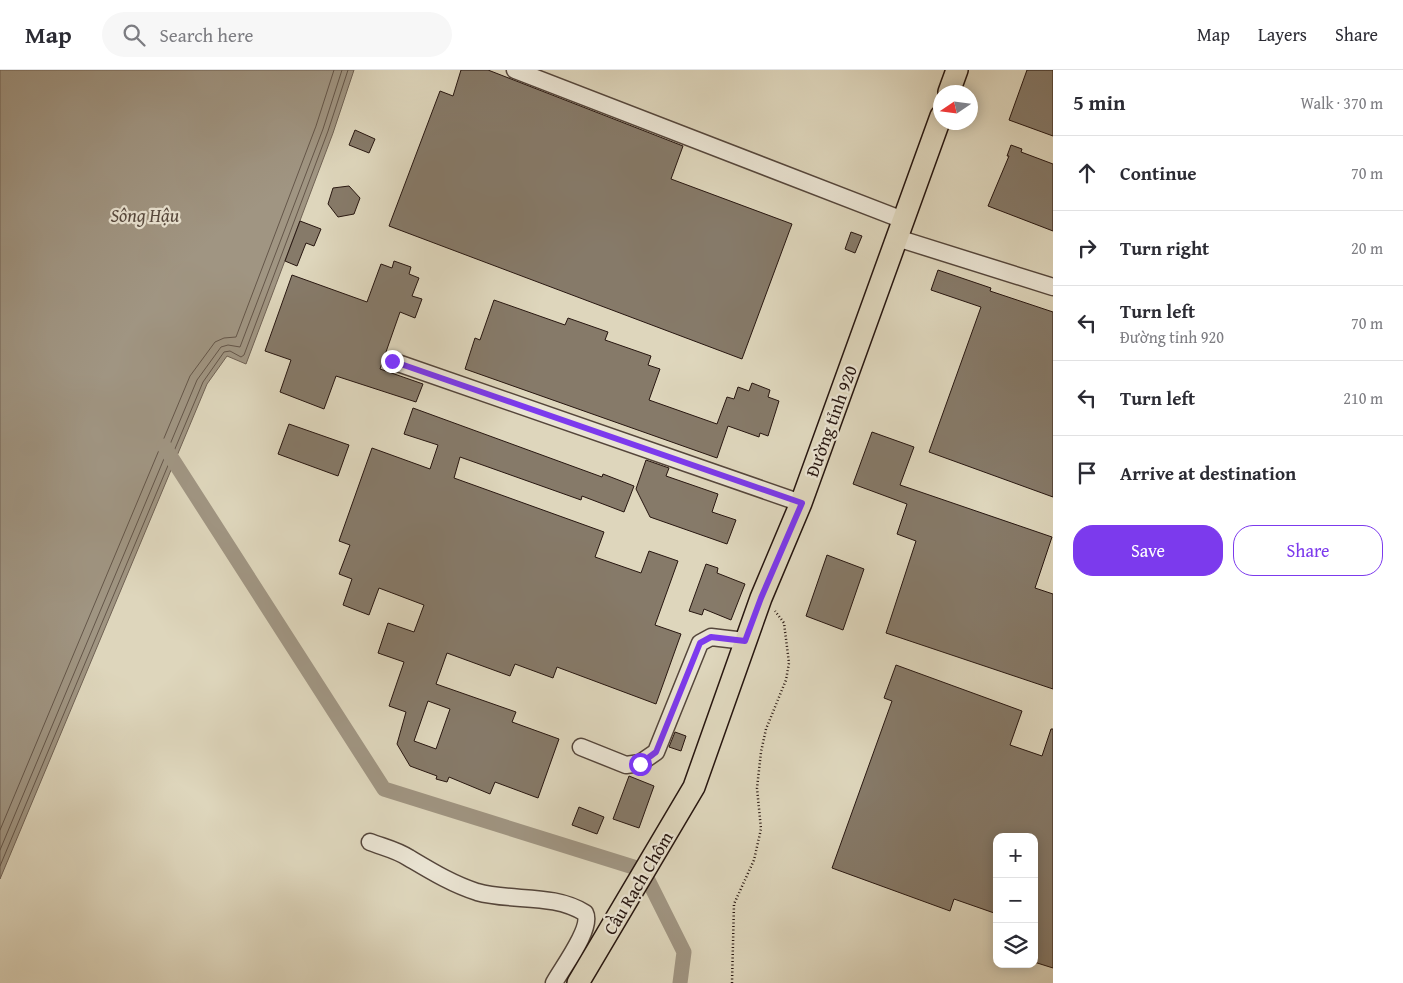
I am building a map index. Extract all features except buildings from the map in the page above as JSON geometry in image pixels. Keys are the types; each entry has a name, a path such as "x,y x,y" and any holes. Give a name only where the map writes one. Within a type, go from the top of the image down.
{"main road":[{"path":"952,85 957,70"},
{"name":"Đường tỉnh 920","path":"683,808 694,787 761,598 802,503 935,130"},
{"name":"Cầu Rạch Chôm","path":"578,983 683,808"}],"street":[{"path":"515,70 900,229 1053,288"},
{"path":"392,361 802,503"},
{"path":"580,747 626,764 640,764 656,752 700,643 711,637 745,641"},
{"path":"370,842 409,857 434,874 477,892 560,903 585,913 587,923 583,933 554,983"}],"path":[{"path":"732,983 734,904 754,860 760,836 756,788 761,752 766,729 786,680 789,663 784,623 761,598"}],"water":[{"name":"Sông Hậu","path":"0,70 354,70 333,133 246,364 227,356 207,384 0,879"}],"waterway":[{"path":"164,446 384,789 643,870 684,952 680,983"}],"route":[{"path":"392,361 802,503 761,598 745,641 711,637 700,643 656,752 640,764"}]}
